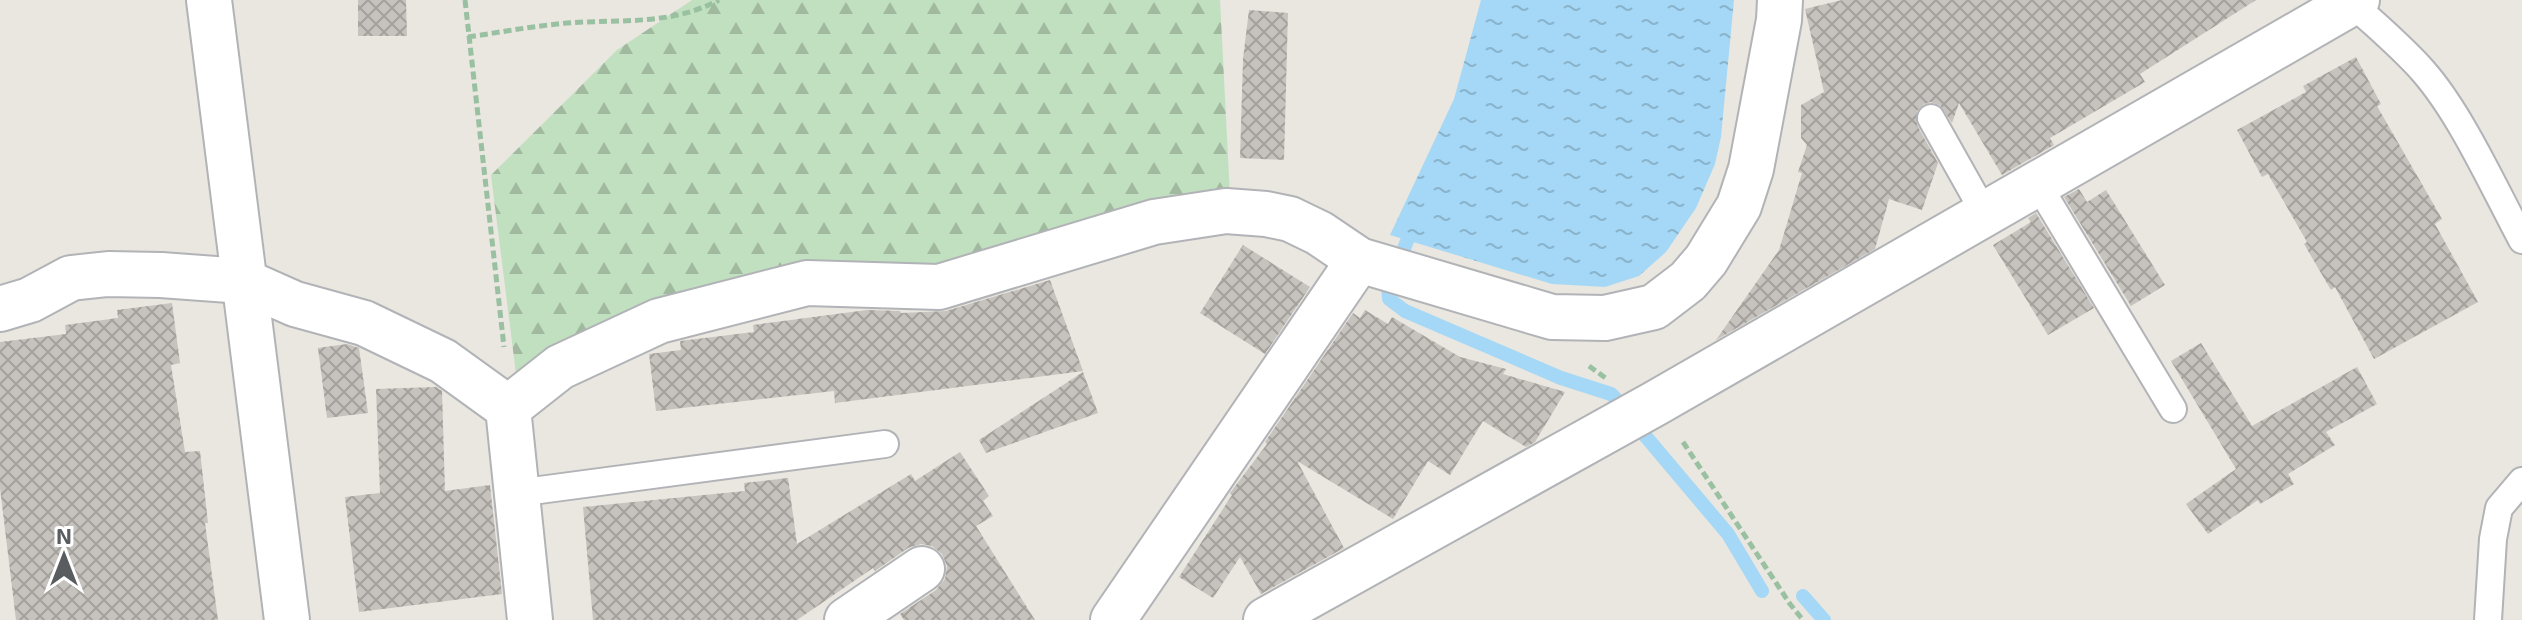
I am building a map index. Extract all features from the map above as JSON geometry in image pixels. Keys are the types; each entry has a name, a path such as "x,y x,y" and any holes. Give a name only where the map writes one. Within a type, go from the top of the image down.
{"street":[{"path":"209,0 287,620"},
{"path":"508,408 560,367 659,321 807,283 939,287 1154,222 1226,211 1290,219 1319,233 1359,260 1552,317 1605,318 1654,307 1688,281 1720,239 1739,206 1751,169 1780,0"},
{"path":"1266,620 1656,403 1985,214 2332,6"},
{"path":"1113,620 1359,260"},
{"path":"0,309 30,300 71,278 108,274 243,281 295,304 364,323 443,361 508,408 530,620"},
{"path":"862,616 922,569"}],"lane":[{"path":"2332,6 2407,54 2433,84 2522,240"},
{"path":"1931,118 1985,214"},
{"path":"2037,183 2173,409"},
{"path":"517,493 885,444"},
{"path":"2488,620 2496,522 2503,502 2522,481"}],"path":[{"path":"465,0 508,408"},
{"path":"468,37 567,23 640,22 698,11 719,0"},
{"path":"1656,403 1803,620"}],"green space":[{"path":"692,0 1220,0 1230,196 516,374 491,175 617,50"}],"water":[{"path":"1481,0 1734,0 1721,137 1715,164 1696,208 1666,252 1639,276 1605,287 1552,284 1390,235 1454,99"}],"building":[{"path":"358,0 406,0 407,36 358,36"},
{"path":"1842,0 2256,0 2140,74 2145,82 2050,138 2054,145 2002,175 1959,103 1952,123 1940,105 1930,102 1923,105 1917,111 1917,125 1938,163 1922,210 1889,199 1875,249 1716,340 1779,250 1807,145 1801,138 1801,105 1824,92 1805,9"},
{"path":"1249,10 1288,13 1284,160 1240,158 1243,59"},
{"path":"2356,57 2381,104 2377,106 2442,219 2435,224 2478,302 2374,359 2335,287 2331,290 2304,244 2307,242 2268,174 2262,177 2237,130 2306,92 2303,86"},
{"path":"2079,189 2087,202 2106,190 2165,285 2131,306 2064,197"},
{"path":"2036,213 2094,308 2048,335 1993,245 2031,222 2028,218"},
{"path":"1243,245 1310,287 1265,354 1200,313"},
{"path":"1050,280 1083,371 835,403 834,391 656,411 649,354 681,350 680,341 754,332 753,325 867,310 901,313 946,311"},
{"path":"172,303 180,363 171,365 185,452 200,451 208,523 205,523 218,620 16,620 0,488 0,342 66,334 65,325 118,318 117,310"},
{"path":"1365,310 1388,324 1392,317 1460,357 1506,369 1503,374 1565,392 1535,442 1526,447 1483,421 1450,475 1428,461 1393,519 1297,461 1344,548 1261,594 1240,557 1213,598 1179,577 1232,495 1230,493 1267,444 1265,442 1353,313 1360,318"},
{"path":"2201,343 2252,426 2357,367 2377,404 2326,432 2335,445 2288,474 2294,484 2260,504 2258,500 2208,534 2186,504 2236,469 2171,361"},
{"path":"347,344 359,348 368,413 327,418 318,348"},
{"path":"1083,372 1098,413 986,453 979,440"},
{"path":"436,387 442,391 445,491 490,485 502,594 359,612 345,497 380,493 376,389"},
{"path":"960,452 989,496 983,501 993,516 976,526 1035,620 904,620 900,614 936,590 945,579 947,566 942,554 932,546 921,544 908,548 875,571 873,568 797,620 593,620 583,507 745,491 744,483 788,478 797,544 911,474 915,481"}],"waterway":[{"path":"1401,256 1407,241"},
{"path":"1388,287 1389,299 1405,311 1561,378 1611,394 1618,401"},
{"path":"1642,432 1728,534 1762,591"},
{"path":"1803,596 1824,620"}]}
